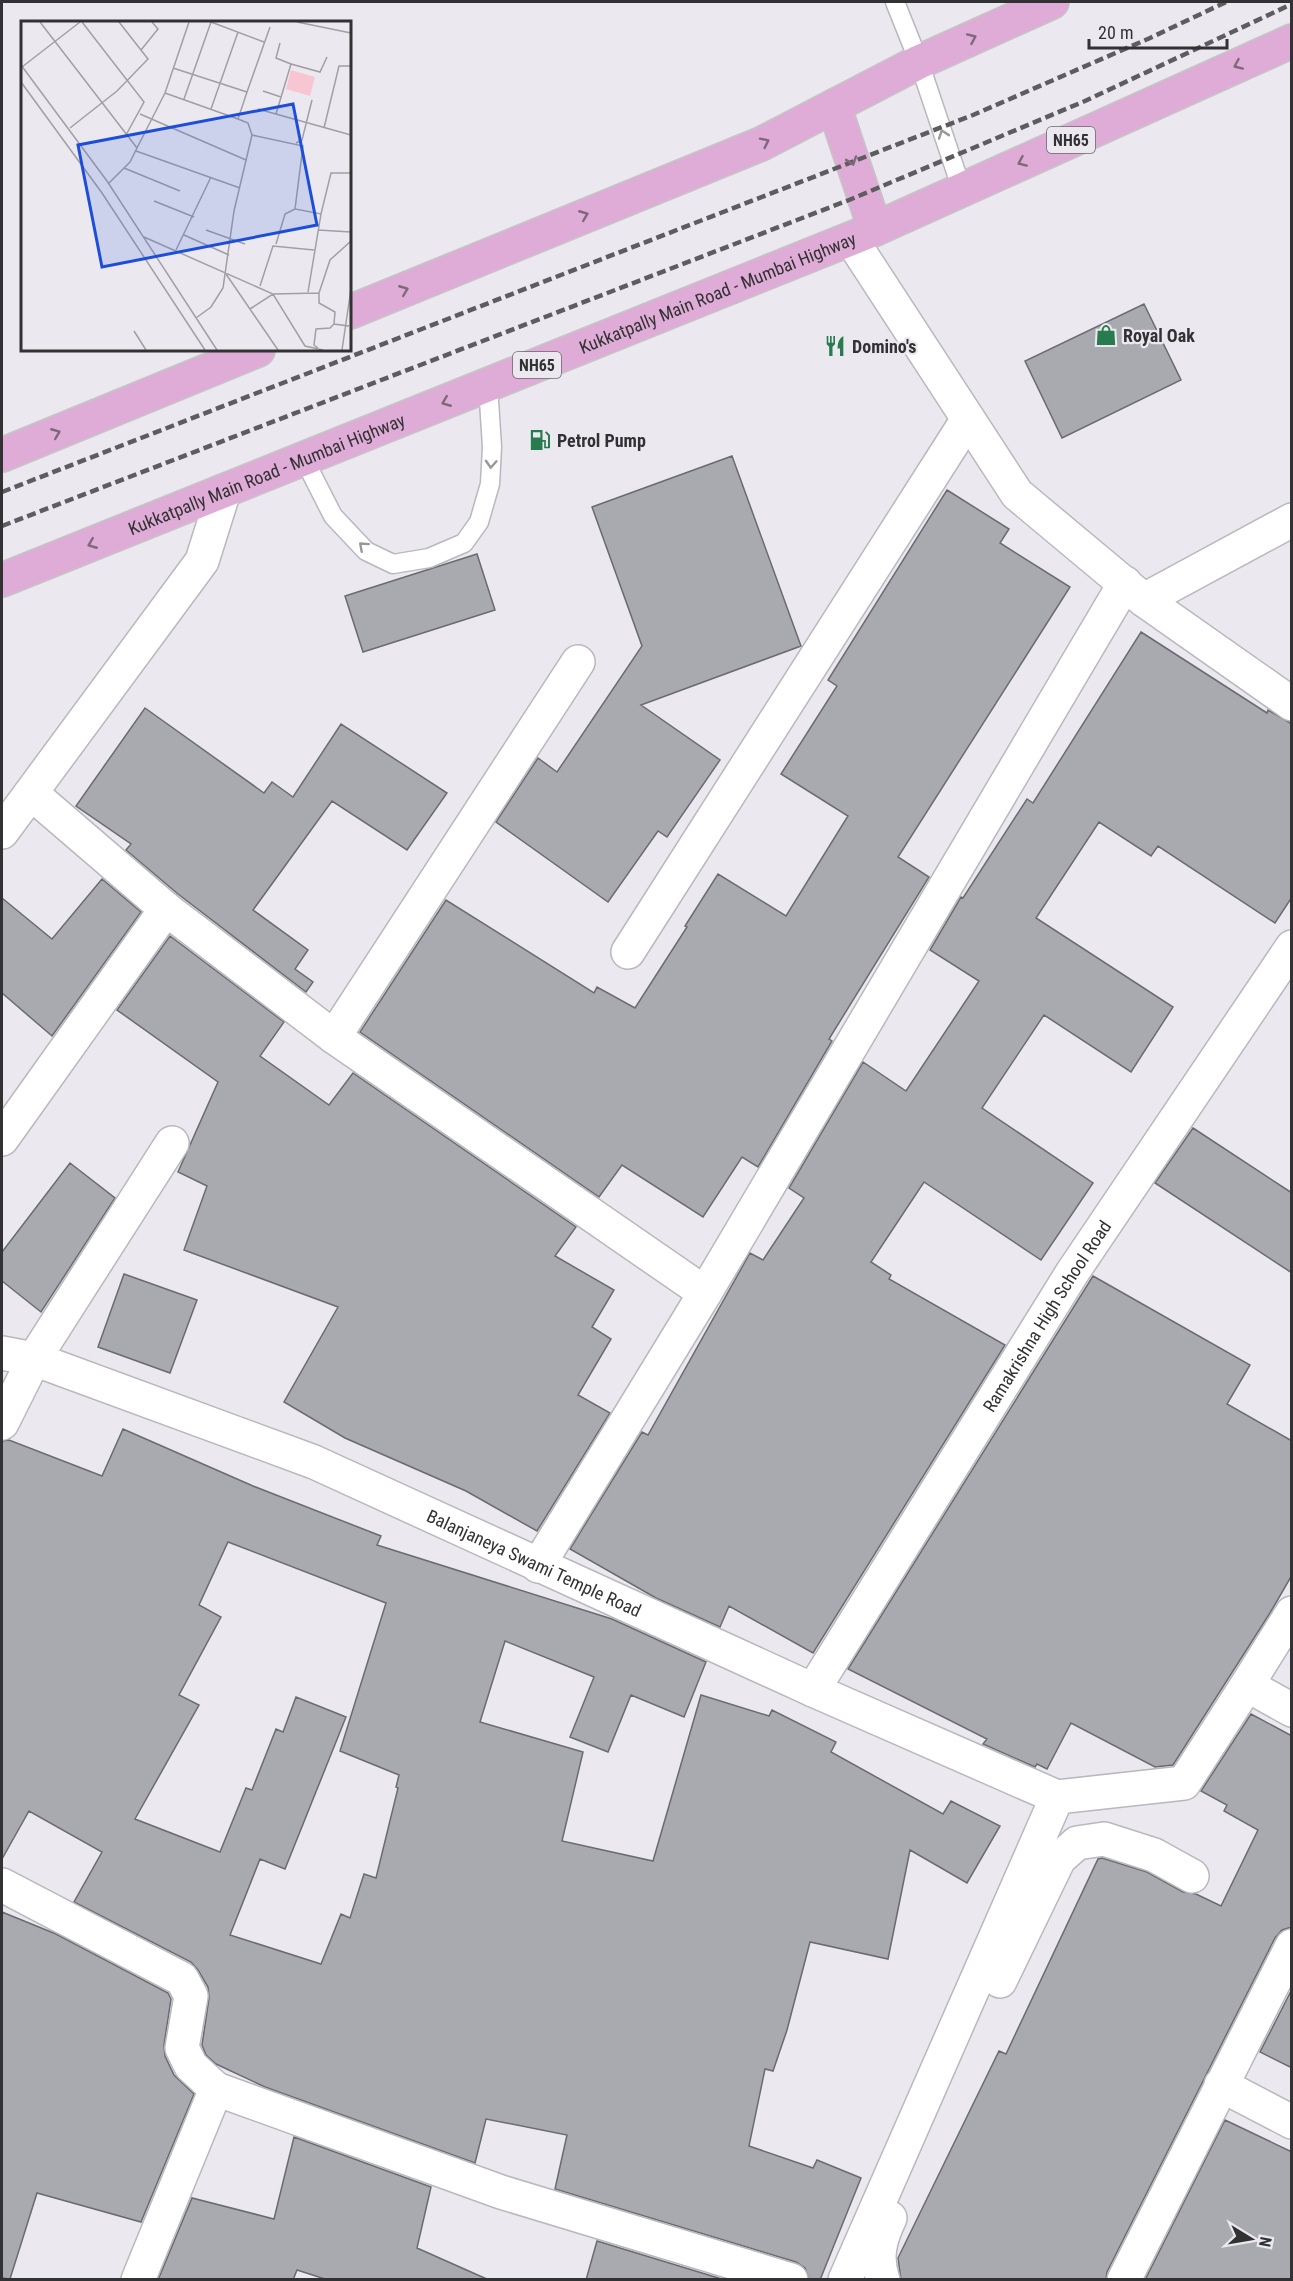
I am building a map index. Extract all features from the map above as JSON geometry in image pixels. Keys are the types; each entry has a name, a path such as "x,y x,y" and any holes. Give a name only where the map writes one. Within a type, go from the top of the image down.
{"highway":[{"path":"351,312 761,144 919,62 1052,2"},
{"name":"Kukkatpally Main Road - Mumbai Highway","path":"2,580 863,234 1292,41"},
{"path":"834,106 863,234"},
{"path":"2,456 256,351"}],"street":[{"path":"863,234 968,419 1017,494 1135,591 1292,704"},
{"path":"628,952 968,419"},
{"path":"2,832 202,561 224,491"},
{"path":"538,1566 1135,591 1292,520"},
{"path":"334,1038 578,662"},
{"path":"31,792 166,909 334,1038 705,1293"},
{"path":"2,1139 166,909"},
{"name":"Ramakrishna High School Road","path":"813,1690 1072,1273 1292,947"},
{"path":"2,1423 34,1359 172,1143"},
{"name":"Balanjaneya Swami Temple Road","path":"2,1353 34,1359 314,1462 813,1690 1057,1797"},
{"path":"845,2280 1057,1797 1184,1783 1292,1613"},
{"path":"1247,1686 1292,1710"},
{"path":"882,2280 878,2264 880,2239 1059,1859 1077,1843 1104,1839 1154,1855 1192,1876"},
{"path":"2,1885 182,1979 191,1996 182,2048 191,2066 216,2090 501,2192 791,2280"},
{"path":"1124,2280 1292,1946"},
{"path":"1221,2085 1292,2122"},
{"path":"138,2280 216,2090"}],"lane":[{"path":"895,2 919,62 962,190"},
{"path":"304,459 333,516 366,551 393,564 429,558 464,543 479,522 490,484 492,447 488,385"}],"building":[{"path":"1144,304 1181,380 1062,438 1025,361"},
{"path":"732,456 801,646 641,705 720,760 667,837 658,831 608,902 496,822 538,758 557,772 642,646 592,507"},
{"path":"947,490 1009,529 1000,543 1070,587 898,857 929,877 829,1039 832,1041 758,1167 742,1157 703,1217 622,1165 599,1197 360,1032 446,900 594,993 597,987 635,1008 718,874 786,916 848,816 781,774 837,686 828,680"},
{"path":"477,554 495,610 363,652 345,596"},
{"path":"1141,632 1267,713 1268,710 1292,724 1292,897 1275,923 1158,846 1151,856 1099,822 1036,918 1173,1007 1131,1072 1044,1015 982,1108 1093,1183 1041,1260 924,1182 871,1262 891,1275 889,1279 1005,1345 813,1653 729,1606 720,1627 656,1598 570,1549 642,1432 648,1435 750,1253 763,1260 804,1198 789,1188 863,1062 906,1091 979,981 930,950 961,897 963,898 1027,799 1033,803"},
{"path":"145,708 264,793 272,782 293,797 341,724 447,793 407,850 332,801 253,910 308,950 295,969 313,982 306,992 178,894 126,850 131,844 76,806"},
{"path":"102,879 141,912 52,1036 2,993 2,898 52,939"},
{"path":"170,936 284,1022 260,1056 329,1105 353,1073 576,1227 555,1256 614,1290 592,1327 611,1339 578,1395 610,1413 537,1531 466,1491 345,1438 284,1402 338,1307 184,1250 207,1186 178,1172 218,1082 117,1010"},
{"path":"1193,1128 1292,1193 1292,1273 1155,1183"},
{"path":"70,1163 115,1198 41,1312 2,1281 2,1252"},
{"path":"124,1274 197,1300 170,1373 98,1347"},
{"path":"1093,1276 1250,1365 1227,1404 1292,1441 1292,1575 1173,1765 1155,1767 1071,1723 1047,1769 1037,1764 1035,1767 983,1744 987,1739 848,1669"},
{"path":"123,1429 253,1486 381,1536 377,1545 612,1619 706,1662 684,1717 631,1695 608,1752 570,1737 594,1677 505,1641 480,1722 583,1752 562,1841 653,1861 701,1695 769,1716 772,1710 836,1742 831,1752 943,1814 951,1801 1000,1826 967,1883 910,1850 888,1959 810,1942 787,2030 773,2071 765,2069 749,2146 813,2168 817,2160 861,2178 820,2280 809,2280 805,2268 796,2262 555,2189 567,2135 486,2119 475,2163 265,2087 216,2064 206,2055 202,2045 209,1998 208,1987 191,1962 74,1902 102,1852 29,1811 2,1859 2,1441 9,1440 102,1476","holes":["228,1542 386,1603 340,1751 399,1775 396,1787 398,1788 376,1878 364,1874 350,1918 341,1914 321,1964 230,1935 260,1859 285,1869 346,1717 296,1697 283,1732 276,1729 252,1790 246,1788 220,1852 135,1819 199,1705 179,1695 221,1617 199,1605"]},
{"path":"1251,1714 1292,1736 1292,1927 1282,1930 1275,1938 1107,2272 1106,2280 901,2280 898,2258 999,2051 1006,2054 1098,1859 1102,1858 1147,1872 1183,1892 1196,1894 1221,1906 1258,1830 1224,1811 1227,1805 1201,1791"},
{"path":"2,1912 56,1934 168,1993 171,1999 164,2045 165,2056 174,2075 194,2094 141,2222 37,2193 10,2279 2,2278"},
{"path":"1292,1989 1292,2068 1260,2052"},
{"path":"1225,2120 1292,2152 1292,2280 1145,2280"},
{"path":"294,2137 431,2187 417,2248 489,2280 328,2280 297,2270 293,2280 158,2280 192,2198 274,2219"},
{"path":"597,2241 725,2280 586,2280"}],"railway":[{"path":"2,492 973,115 1150,38 1226,2"},
{"path":"2,526 849,200 1085,101 1292,4"}],"place":[{"name":"Royal Oak","path":"1106,335"},
{"name":"Domino's","path":"835,346"},
{"name":"Petrol Pump","path":"540,440"}]}
